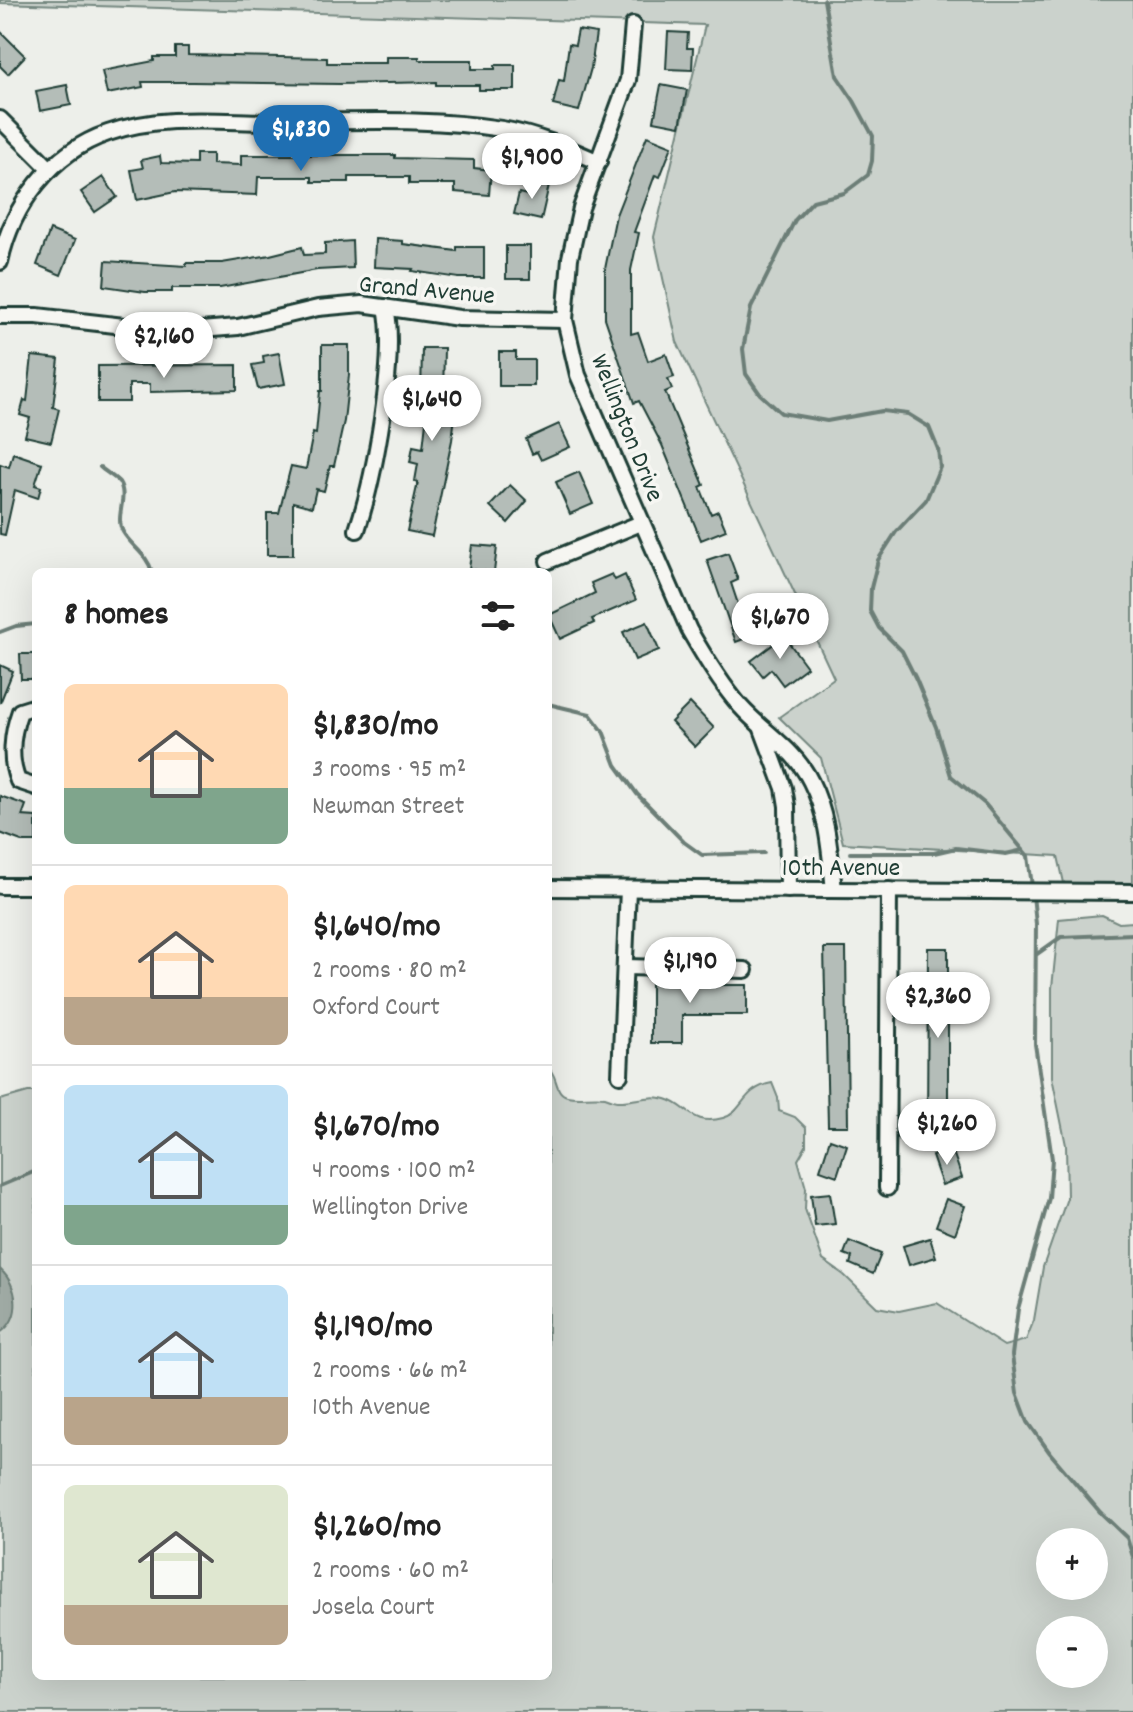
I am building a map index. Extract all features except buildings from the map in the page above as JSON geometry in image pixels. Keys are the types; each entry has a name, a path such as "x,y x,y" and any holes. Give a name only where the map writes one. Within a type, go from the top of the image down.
{"street":[{"name":"Wellington Drive","path":"633,25 628,80 581,208 570,258 565,320 578,375 689,630 709,665 741,707 796,757 812,784 826,825 834,890"},
{"path":"0,119 50,169"},
{"path":"0,262 18,211 50,169 85,144 107,133 157,122 407,122 499,129 554,141 599,162"},
{"name":"Grand Avenue","path":"0,316 49,317 176,332 238,327 341,304 459,318 565,320"},
{"path":"357,530 383,408 389,329 386,307"},
{"name":"Wellington Drive","path":"548,561 641,523"},
{"path":"32,707 20,711 14,728 13,768 18,781 32,786"},
{"name":"Wellington Drive","path":"760,725 784,788 788,890"},
{"path":"0,886 32,886"},
{"name":"10th Avenue","path":"552,888 1133,892"},
{"path":"620,1075 628,889"},
{"path":"887,1188 889,890"},
{"path":"625,967 745,970"}],"shaded area":[{"path":"0,0 1133,0 1133,892 1066,892 1058,856 843,843 821,758 779,717 834,678 677,342 654,237 705,25 0,3"},
{"path":"1102,915 1119,923 1133,922 1133,1712 0,1712 0,1100 32,1092 32,1680 552,1680 552,1072 560,1091 567,1096 605,1097 617,1101 660,1098 704,1120 730,1115 754,1090 772,1083 779,1111 795,1117 806,1128 806,1146 798,1160 806,1188 805,1209 823,1260 844,1275 877,1307 899,1311 937,1303 1004,1346 1026,1340 1034,1320 1043,1267 1067,1198 1066,1145 1052,1077 1052,988 1059,919"},
{"path":"0,1269 11,1284 15,1310 12,1319 0,1333"}],"waterway":[{"path":"824,0 837,76 873,136 872,161 868,175 844,193 813,201 795,220 751,308 743,349 746,374 760,394 781,413 827,421 882,411 908,414 929,427 938,449 940,467 926,500 896,532 878,560 871,588 870,611 879,628 902,651 916,679 936,727 951,776 985,804 1028,856 1032,886"},
{"path":"100,467 122,488 120,520 123,532 150,568"},
{"path":"0,632 32,624"},
{"path":"552,705 590,714 603,731 616,765 637,794 684,842 702,855 764,853"},
{"path":"850,853 934,853 956,848 1006,854 1023,850"},
{"path":"1033,895 1036,924 1035,1044 1052,1159 1049,1198 1018,1309 1012,1355 1017,1393 1028,1422 1100,1512 1127,1538 1133,1557"},
{"path":"1037,954 1061,937 1133,934"},
{"path":"0,1186 32,1173"}]}
